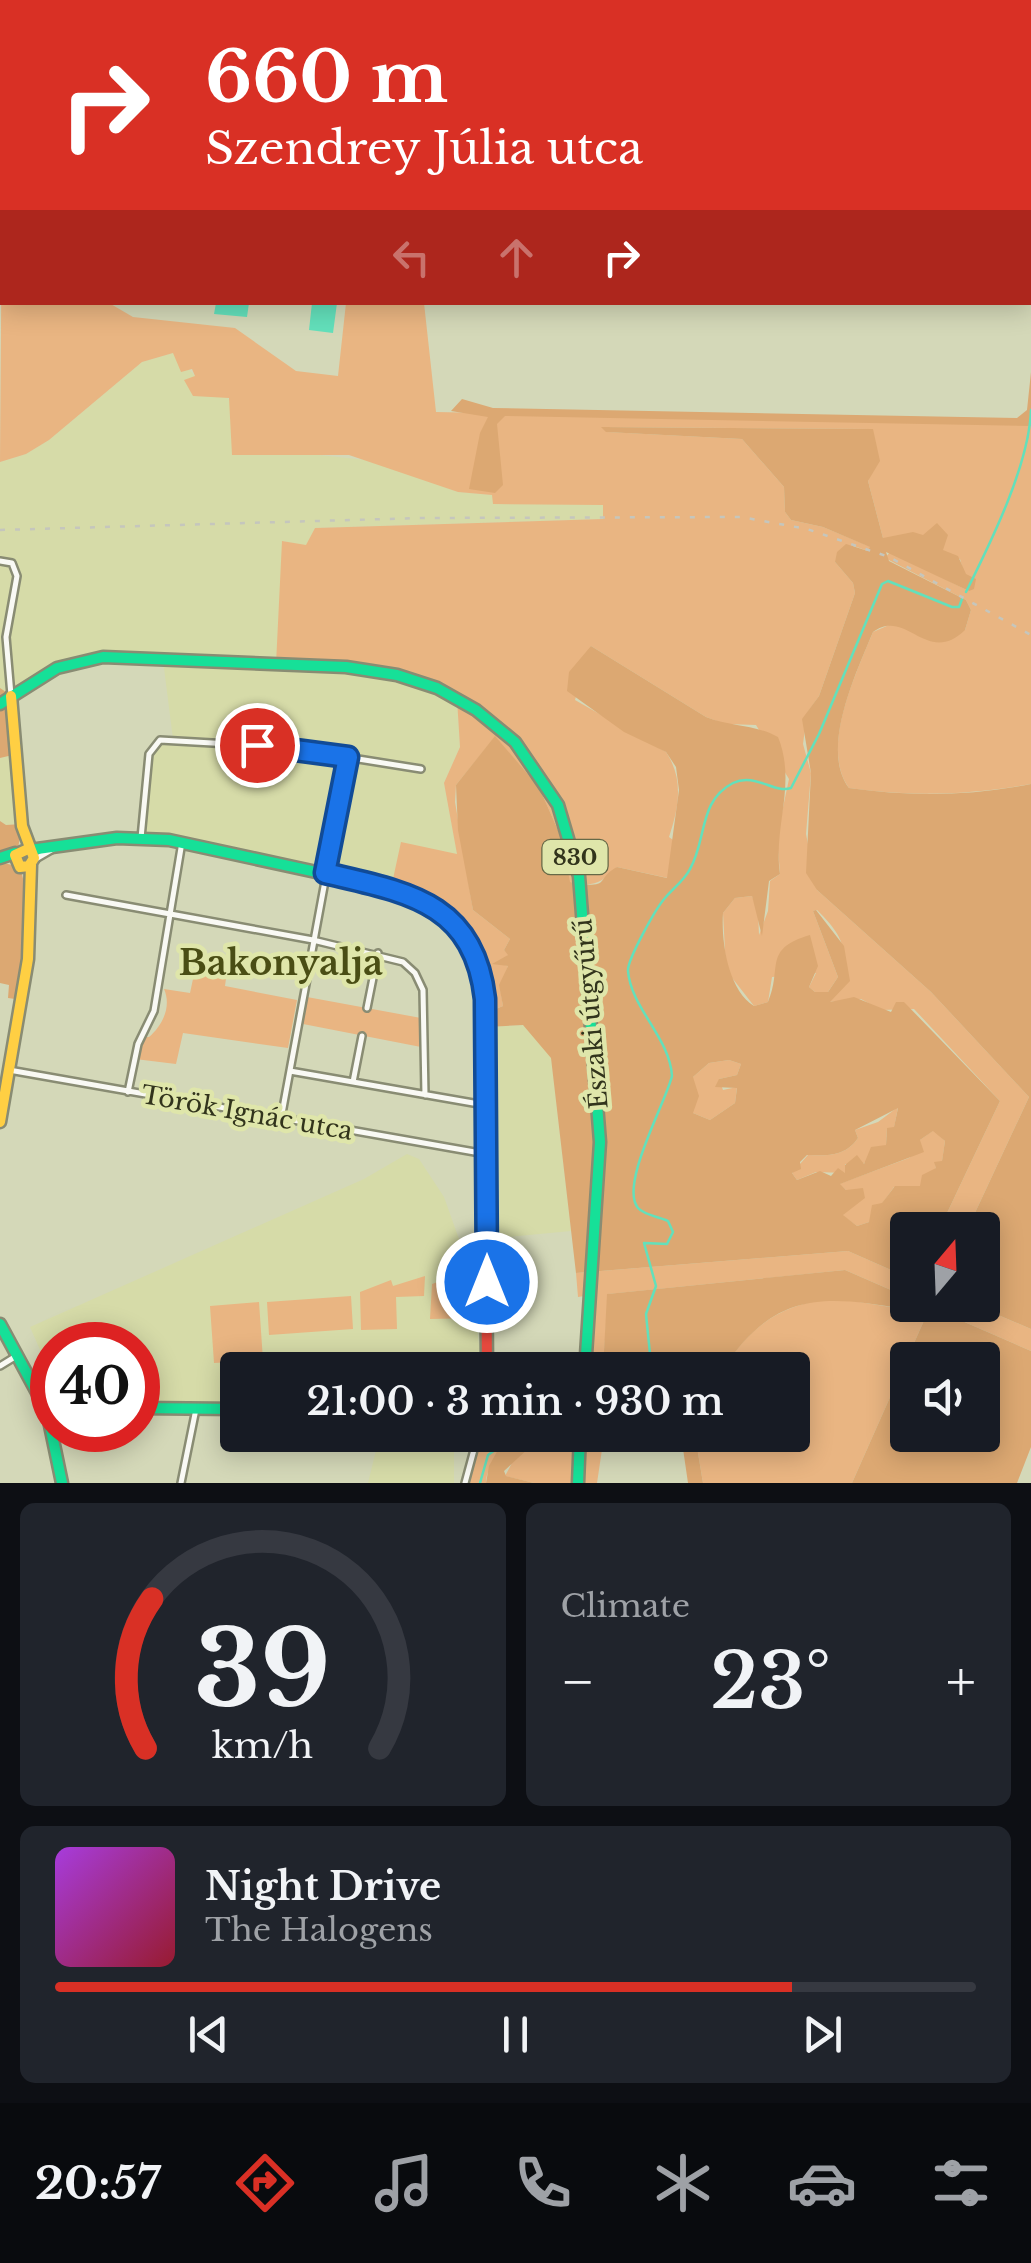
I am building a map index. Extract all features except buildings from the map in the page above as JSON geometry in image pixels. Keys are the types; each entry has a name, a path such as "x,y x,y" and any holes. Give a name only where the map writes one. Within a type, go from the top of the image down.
{"street":[{"path":"0,561 12,563 17,576 6,637 27,887 28,959 0,1122"},
{"name":"Északi útgyűrű","path":"0,704 57,668 103,657 346,668 398,674 437,688 476,710 516,742 558,805 579,876 600,1142 587,1352"},
{"path":"141,838 149,754 160,740 284,747 421,768"},
{"path":"281,1119 348,757"},
{"path":"0,859 141,838 182,842 411,894 443,912 466,940 476,960 485,999 487,1352"},
{"path":"128,1092 138,1044 154,1011 182,842"},
{"path":"66,895 378,952 409,966 423,990 425,1095"},
{"path":"367,1008 378,952"},
{"path":"353,1082 362,1036"},
{"name":"Török Ignác utca","path":"9,1070 486,1154"},
{"path":"290,1070 478,1104"},
{"path":"0,1324 30,1376"},
{"path":"0,1366 18,1355"},
{"path":"160,1408 220,1409"},
{"path":"180,1483 196,1409"},
{"path":"57,1452 62,1483"},
{"path":"465,1483 475,1452"},
{"path":"578,1483 580,1452"}],"shaded area":[{"path":"1,305 112,305 133,317 235,328 296,371 338,376 346,305 424,305 436,412 1031,424 1031,784 940,794 849,788 841,772 838,753 843,712 873,632 889,625 965,630 971,610 966,600 885,558 890,552 969,591 960,559 949,556 929,539 883,538 868,481 878,455 872,429 610,427 607,432 742,439 784,487 785,512 791,520 823,527 871,547 868,551 854,546 835,562 853,583 855,593 819,696 807,713 803,744 811,773 806,834 817,890 931,992 1029,1097 975,1212 948,1212 1000,1101 914,1009 881,1010 861,999 829,1002 840,975 844,953 837,933 817,910 813,911 838,977 828,992 815,992 809,987 816,973 772,977 768,1002 754,1006 726,970 723,913 735,898 752,896 758,912 759,935 768,911 770,881 780,874 777,836 789,779 756,725 725,724 706,717 591,646 575,700 666,752 675,772 678,793 669,837 673,840 668,878 617,867 591,884 569,882 561,837 539,787 495,737 456,785 455,802 473,910 510,939 504,950 509,954 501,964 508,966 500,987 503,1006 491,1011 487,1024 477,960 440,911 451,908 435,896 393,879 401,842 457,854 444,783 460,747 457,699 397,675 276,664 282,541 306,545 315,528 603,519 603,505 493,504 492,495 458,492 349,455 232,455 229,398 193,396 184,380 195,376 192,369 181,372 173,353 142,362 49,440 26,454 0,462"},
{"path":"216,305 249,305 247,317 214,314"},
{"path":"312,305 337,305 333,333 309,330"},
{"path":"173,353 195,376 309,454 375,461 458,492 492,495 494,504 604,504 604,519 315,528 306,546 283,541 372,671 457,699 460,747 444,783 466,900 451,909 440,911 411,894 142,836 149,754 155,744 173,739 163,660 120,657 59,667 12,696 0,688 0,462 26,454 49,440 142,362"},
{"path":"1031,372 1031,426 505,416 497,424 503,485 495,493 469,489 480,433 488,417 451,411 462,399 493,408 1017,418 1027,410"},
{"path":"601,427 873,429 880,461 868,481 883,538 913,532 923,535 937,523 948,535 943,550 958,556 966,574 976,579 974,589 969,591 886,552 889,561 966,600 971,610 965,630 951,640 928,640 896,626 873,632 843,712 838,754 849,788 940,794 1031,784 1031,1329 1000,1316 1000,1212 975,1212 1029,1097 931,992 817,890 806,873 811,773 802,719 819,696 855,593 853,583 835,562 837,552 846,544 868,551 870,547 823,527 791,520 785,512 784,487 742,439 606,432"},
{"path":"591,646 706,717 778,737 785,771 780,874 769,881 762,936 752,896 735,898 723,913 728,964 738,989 754,1006 768,1002 780,953 810,935 818,966 809,987 815,992 828,992 838,977 813,911 816,910 844,946 850,981 830,1002 854,997 891,1012 896,1002 904,1002 1000,1101 948,1212 890,1212 890,1270 848,1251 576,1273 551,1058 523,1025 487,1027 491,1011 503,1006 499,985 508,966 492,964 508,955 504,950 510,939 473,910 458,830 456,785 495,736 539,787 561,837 570,882 598,884 617,867 667,878 679,790 676,767 666,752 624,732 567,691 569,672","holes":["729,1060 741,1064 737,1075 719,1079 715,1087 737,1088 735,1103 710,1120 693,1113 699,1096 693,1077 709,1063","898,1108 894,1127 887,1128 886,1145 871,1147 864,1164 857,1155 845,1165 845,1173 838,1168 831,1176 820,1171 797,1180 792,1173 801,1169 800,1162 807,1155 842,1152 858,1138 855,1130","933,1131 945,1141 942,1161 934,1162 936,1168 922,1175 920,1186 895,1186 882,1203 872,1205 869,1222 857,1226 843,1215 865,1198 863,1188 846,1190 840,1184 924,1152 920,1140"]},
{"path":"0,688 12,696 17,754 0,758"},
{"path":"17,754 22,824 6,825 0,821 0,758"},
{"path":"0,821 6,825 22,824 18,849 0,858"},
{"path":"0,862 20,867 27,900 28,950 22,1000 8,998 9,985 0,983"},
{"path":"196,965 227,971 225,986 297,1000 288,1048 183,1033 176,1064 135,1059 142,1037 149,1037 162,1022 167,1003 164,989 190,993"},
{"path":"307,997 421,1018 421,1047 303,1024"},
{"path":"523,1025 551,1057 571,1231 488,1239 487,1027"},
{"path":"729,1060 741,1064 737,1075 719,1079 723,1090 737,1087 735,1103 710,1120 693,1113 693,1077 709,1063"},
{"path":"898,1107 894,1128 887,1128 886,1145 863,1164 845,1164 846,1173 816,1172 797,1180 792,1173 808,1155 842,1152 858,1138 855,1130 878,1122"},
{"path":"934,1130 945,1141 942,1162 935,1162 936,1168 920,1187 894,1187 869,1222 857,1226 843,1216 846,1190 839,1184 909,1158 916,1153 920,1140"},
{"path":"407,1154 419,1159 444,1197 470,1270 480,1352 220,1352 220,1402 160,1402 160,1322 41,1322 364,1179"},
{"path":"848,1251 890,1270 890,1290 845,1270 608,1294 604,1352 587,1352 591,1295 578,1297 576,1273"},
{"path":"470,1270 479,1318 430,1319 432,1284"},
{"path":"845,1270 890,1290 890,1307 847,1301 801,1305 760,1326 736,1352 604,1352 607,1294"},
{"path":"425,1276 424,1296 396,1297 397,1329 361,1330 360,1292 391,1280 393,1286"},
{"path":"351,1296 353,1329 269,1335 267,1302"},
{"path":"834,1298 890,1307 890,1322 923,1322 914,1342 890,1342 890,1397 852,1483 703,1483 698,1452 810,1452 810,1352 736,1352 769,1320 815,1301"},
{"path":"259,1302 262,1352 220,1352 220,1363 214,1363 210,1306"},
{"path":"1000,1316 1031,1329 1031,1351 964,1322 1000,1322"},
{"path":"923,1322 964,1322 1031,1351 1031,1447 1017,1483 852,1483 890,1397 890,1452 1000,1452 1000,1342 914,1342"},
{"path":"376,1452 454,1452 454,1483 368,1483"},
{"path":"478,1452 498,1452 486,1483 466,1483"},
{"path":"497,1452 525,1452 504,1471 506,1476 534,1483 486,1483"},
{"path":"523,1452 602,1452 597,1483 534,1483 505,1476"},
{"path":"683,1452 698,1452 703,1483 688,1483"}],"waterway":[{"path":"966,592 1016,479 1031,410"},
{"path":"650,1352 646,1314 656,1286 644,1243 667,1244 673,1232 668,1221 638,1208 634,1181 672,1076 665,1049 631,985 628,971 632,956 661,904 690,869 708,810 722,791 741,780 791,788 819,734 882,584 888,581 952,607 959,607 962,599"},
{"path":"480,1483 492,1452"}],"railway":[{"path":"0,530 422,518 741,517 807,529 889,557 1031,635"}],"traffic: fast":[{"path":"0,704 57,668 103,657 346,667 397,675 437,688 476,710 515,742 558,805 579,876 600,1142 586,1352"},
{"path":"30,850 117,838 169,840 399,890 447,919 468,946 485,999 486,1239"},
{"path":"0,858 15,853"},
{"path":"0,1324 47,1411 62,1483"},
{"path":"160,1408 220,1409"},
{"path":"578,1483 579,1452"}],"traffic: slow":[{"path":"11,696 22,826 34,858 29,866 20,867 15,855 28,849"},
{"path":"0,1122 28,959 31,865"}],"traffic: jam":[{"path":"486,1239 487,1352"}],"district":[{"name":"Bakonyalja","path":"281,962"}],"route":[{"path":"257,745 348,757 325,873 399,890 431,905 459,929 476,960 485,999 487,1282"}]}
